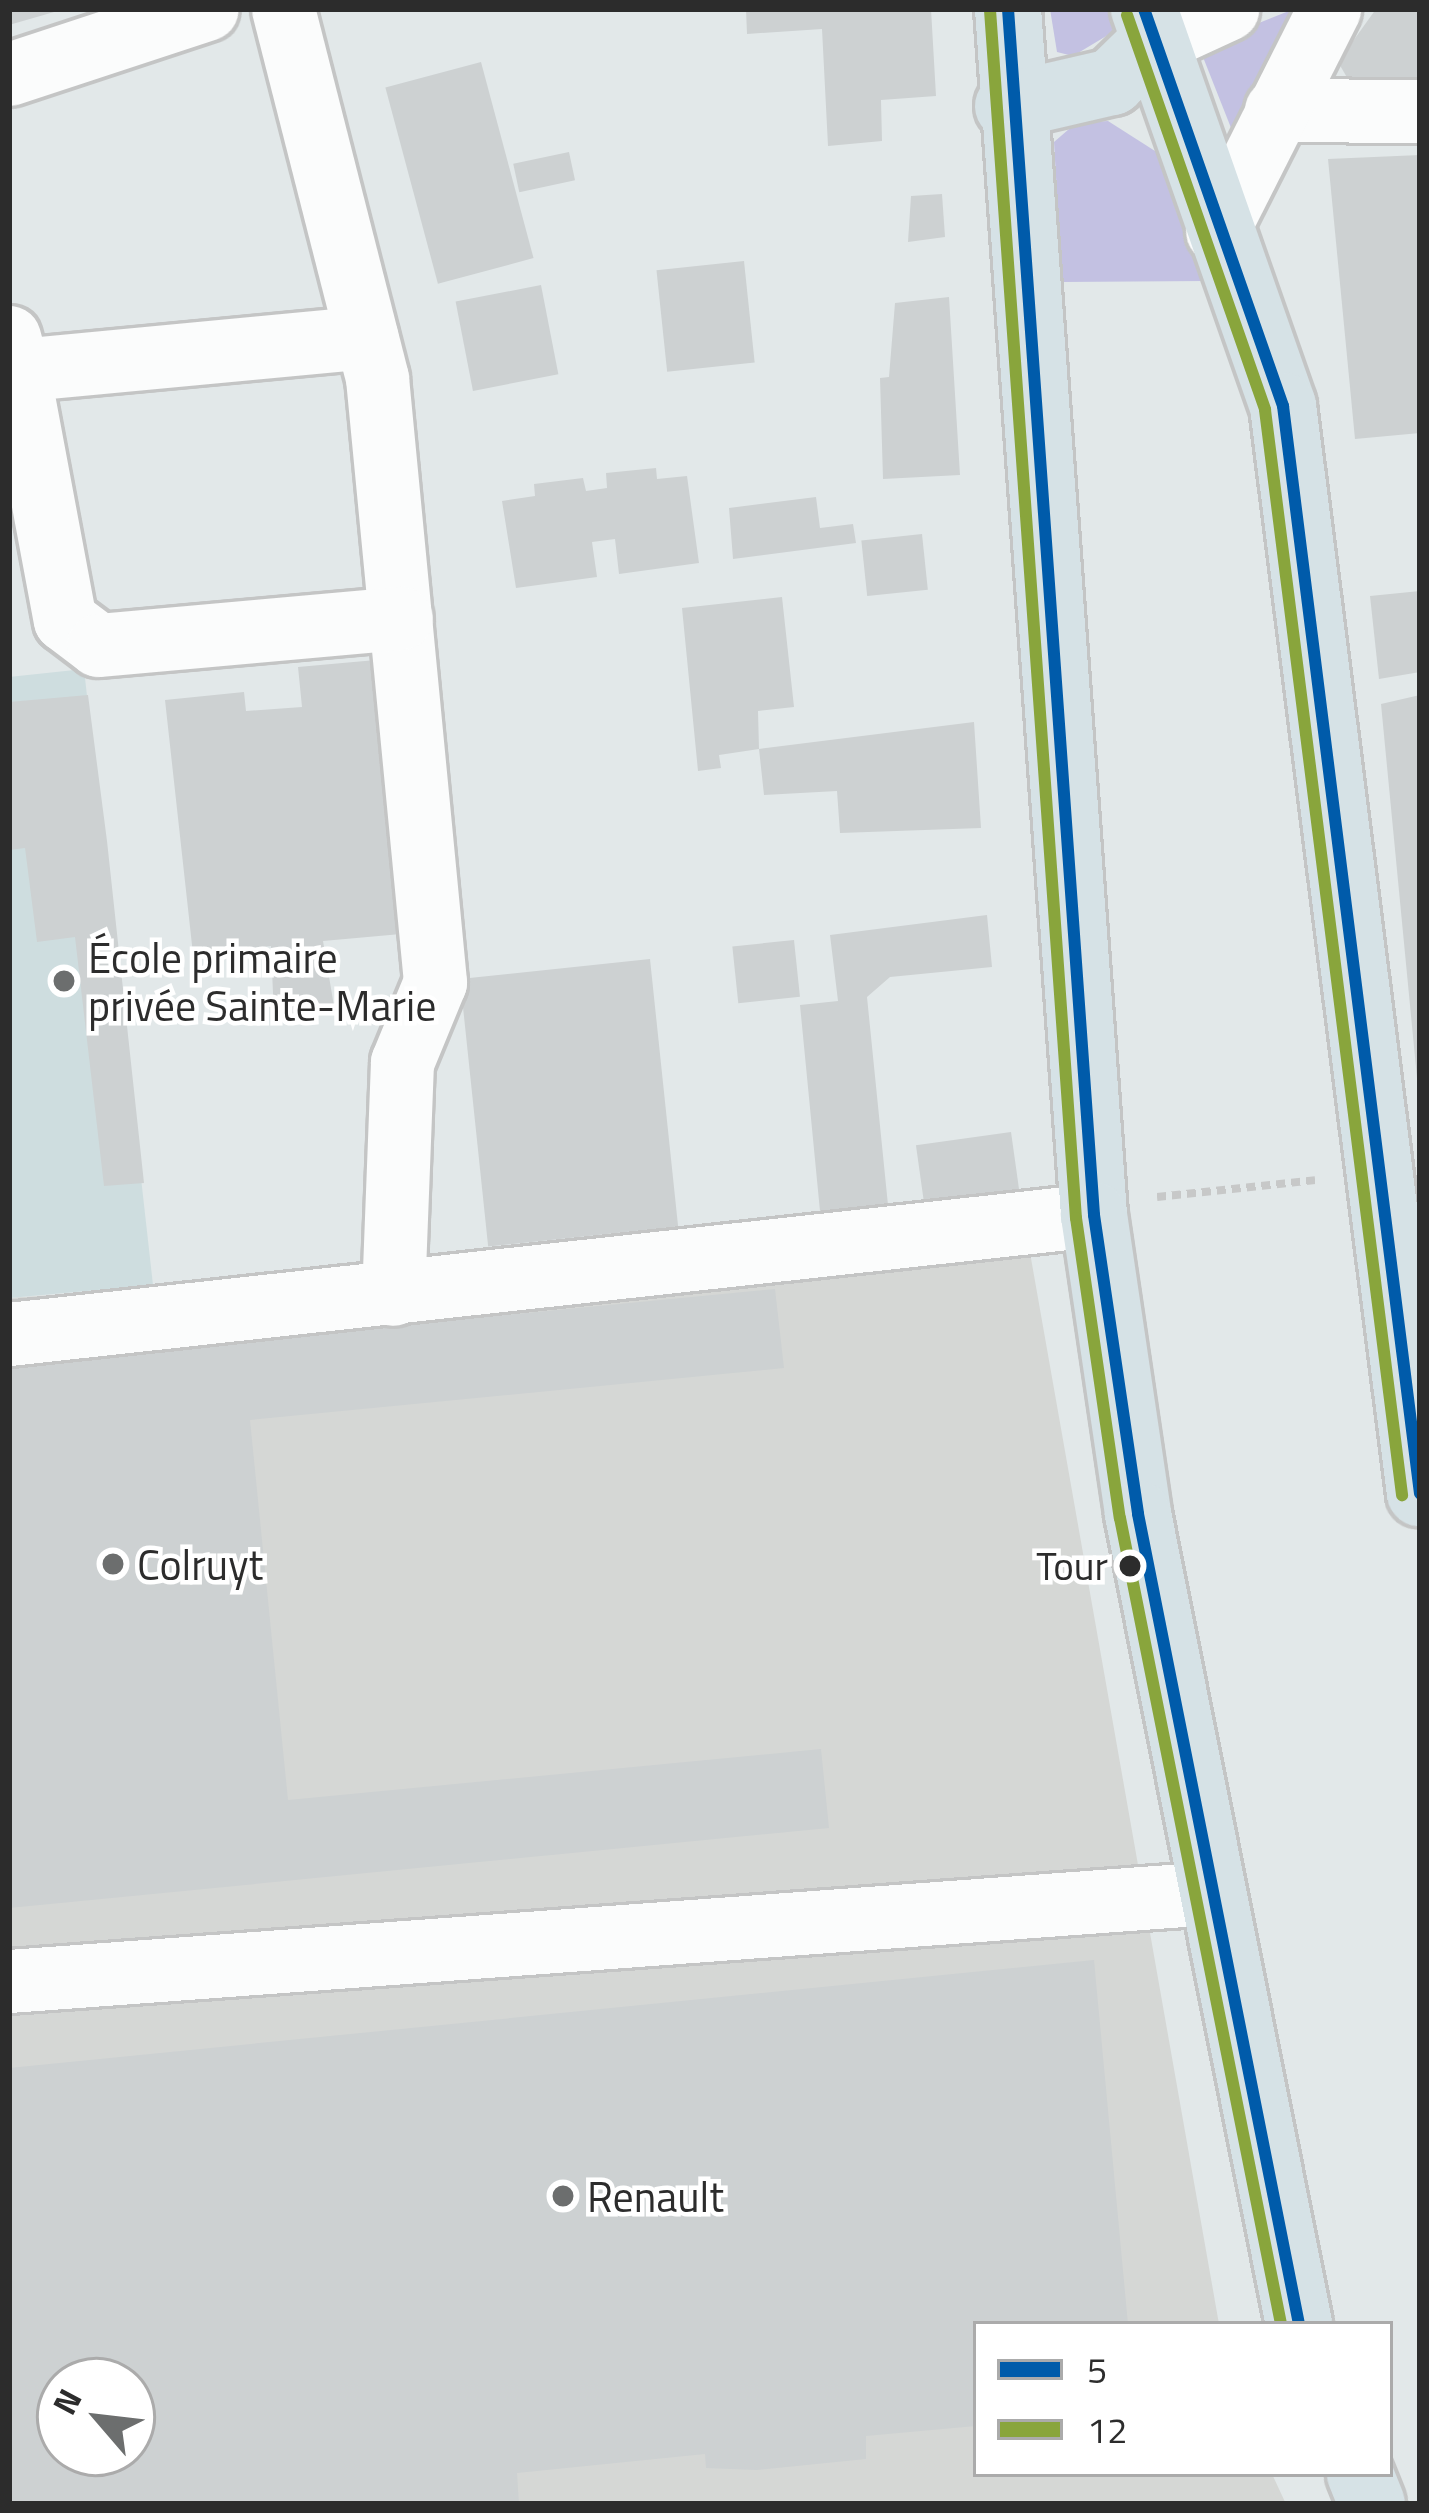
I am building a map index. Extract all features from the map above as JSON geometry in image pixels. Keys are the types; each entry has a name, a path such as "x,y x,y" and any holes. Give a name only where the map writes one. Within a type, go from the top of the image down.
{"main road":[{"path":"1007,9 1008,106 1116,1207 1209,1893 1298,2321"},
{"path":"1008,106 1112,82 1148,27"},
{"path":"1148,27 1283,406 1420,1493"}],"street":[{"path":"9,74 207,9"},
{"path":"283,9 366,337 401,618 435,982 402,1062 393,1294"},
{"path":"1148,27 1227,9"},
{"path":"1217,231 1329,9"},
{"path":"1276,110 1420,111"},
{"path":"366,337 14,354 64,620 98,645 401,618"},
{"path":"9,1334 393,1294 1116,1207"},
{"path":"9,1981 1209,1893"}],"path":[{"path":"1116,1207 1379,1173"}],"shaded area":[{"path":"1050,9 1110,9 1113,32 1073,56 1057,52"},
{"path":"1294,9 1237,143 1199,47"},
{"path":"1108,121 1166,158 1206,281 1062,282 1054,142 1076,123"},
{"name":"École primaire privée Sainte-Marie","path":"84,669 153,1285 9,1298 9,677"},
{"path":"1026,1230 1218,2321 973,2321 973,2477 1273,2477 1286,2504 9,2504 9,1298"}],"building":[{"path":"9,9 61,9 61,10 9,25"},
{"path":"746,9 931,9 936,96 881,100 882,141 828,146 822,29 747,34"},
{"path":"1376,9 1420,9 1420,84 1352,86 1338,62"},
{"path":"481,62 534,258 438,284 385,88"},
{"path":"569,152 575,180 519,192 513,164"},
{"path":"1420,155 1420,433 1355,439 1328,159"},
{"path":"942,194 945,237 908,242 911,196"},
{"path":"744,261 755,362 667,372 656,270"},
{"path":"541,285 558,374 473,391 456,302"},
{"path":"949,297 960,475 883,479 880,378 889,377 895,303"},
{"path":"656,468 657,479 687,476 699,563 619,574 615,539 592,542 597,577 516,588 502,501 535,496 534,484 583,478 586,491 607,488 606,473"},
{"path":"816,497 820,528 853,524 856,543 733,559 729,508"},
{"path":"922,534 928,590 867,596 861,540"},
{"path":"1420,591 1420,672 1379,679 1370,596"},
{"path":"782,597 794,707 758,711 759,749 719,755 721,768 698,771 682,608"},
{"path":"376,660 401,934 323,941 335,1012 274,1017 271,946 193,954 165,700 244,692 246,711 302,707 298,667"},
{"path":"88,695 144,1183 104,1186 75,937 37,942 25,848 9,850 9,702"},
{"path":"1420,695 1420,1078 1417,1078 1381,704"},
{"path":"974,722 981,828 840,833 837,791 764,795 759,749"},
{"path":"987,915 992,967 890,977 867,997 888,1205 820,1211 800,1005 838,1001 830,935"},
{"path":"794,940 800,997 738,1003 732,946"},
{"path":"650,959 678,1227 488,1246 460,979"},
{"path":"1011,1132 1019,1192 924,1206 916,1145"},
{"path":"775,1289 784,1368 250,1420 288,1800 821,1749 829,1828 9,1908 9,1363"},
{"name":"Renault","path":"1094,1960 1128,2321 973,2321 973,2426 866,2436 866,2459 757,2470 706,2468 705,2454 517,2473 519,2504 9,2504 9,2068"}],"transit line":[{"name":"5","path":"1008,9 1094,1215 1138,1514 1298,2321"},
{"name":"5","path":"1144,9 1283,406 1420,1493"},
{"name":"12","path":"990,10 1076,1218 1120,1518 1280,2321"},
{"name":"12","path":"1127,15 1265,410 1402,1495"}],"place":[{"name":"École primaire privée Sainte-Marie","path":"64,981"},
{"name":"Colruyt","path":"113,1564"},
{"name":"Tour","path":"1130,1566"},
{"name":"Renault","path":"563,2196"}]}
